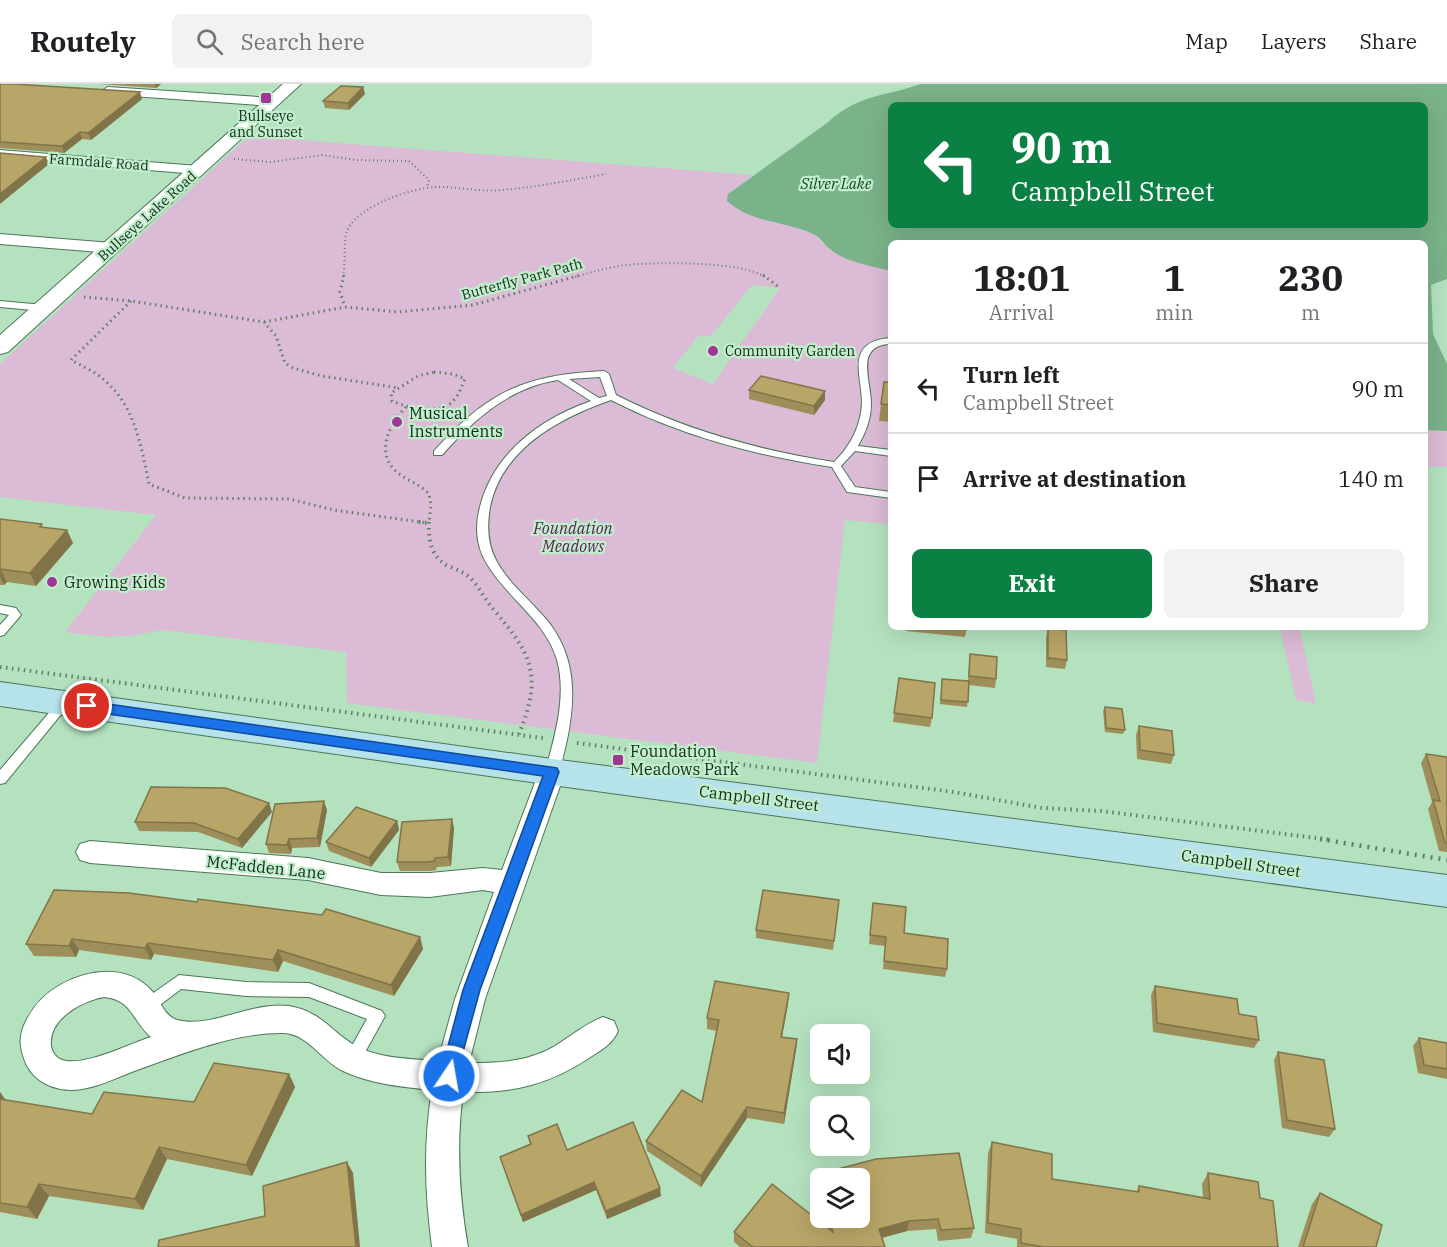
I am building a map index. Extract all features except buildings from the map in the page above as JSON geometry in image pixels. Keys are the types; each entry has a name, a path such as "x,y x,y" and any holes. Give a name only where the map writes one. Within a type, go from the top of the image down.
{"main road":[{"name":"Campbell Street","path":"0,694 64,703 556,756 1447,891"}],"street":[{"name":"Bullseye Lake Road","path":"0,347 292,84"},
{"path":"92,90 273,102"},
{"name":"Farmdale Road","path":"0,154 205,163"},
{"path":"0,239 112,248"},
{"path":"450,1247 444,1205 442,1135 449,1076 472,990 556,756"},
{"name":"McFadden Lane","path":"90,852 308,869 381,884 430,885 483,879 512,882"},
{"path":"197,1035 177,1034 165,1030 156,1022 147,1006 138,997 120,986 93,985 79,990 53,1007 42,1020 34,1046 43,1066 53,1072 78,1075 197,1035 264,1021 288,1020 315,1029 352,1060 394,1072 485,1078 524,1074 563,1057 603,1031"}],"lane":[{"path":"0,304 44,308"},
{"path":"836,465 853,448 860,436 867,407 862,360 871,347 882,341 888,341"},
{"path":"438,453 465,426 496,402 537,382 558,377 604,374 612,397 662,422 693,433 805,461 836,465"},
{"path":"558,377 597,402"},
{"path":"556,756 568,685 563,658 551,634 493,566 482,530 483,510 496,473 530,438 551,424 612,397"},
{"path":"853,448 888,453"},
{"path":"836,465 851,490 888,495"},
{"path":"0,609 12,611 15,615 0,632"},
{"path":"0,778 64,703"},
{"path":"147,1006 179,982 246,989 309,990 377,1016 352,1060"}],"path":[{"path":"205,163 271,162 322,155 356,160 409,161 429,180 428,188"},
{"path":"345,307 340,292 346,264 347,232 351,223 370,208 405,193 428,188 516,189 606,174"},
{"name":"Butterfly Park Path","path":"59,295 131,301 264,322 345,307 398,312 473,305 592,272 625,266 703,264 757,271 780,288"},
{"path":"131,301 70,360 103,380 128,408 139,436 148,484 185,498 289,499 334,510 428,523"},
{"path":"264,322 277,338 280,352 286,363 296,369 343,380 400,388"},
{"path":"428,371 449,372 465,379 454,401 441,409 406,407 392,401 391,393 428,371"},
{"path":"406,407 393,421 388,433 387,459 392,469 429,493 432,500 428,523 429,538 434,554 448,568 466,574 524,647 532,690 528,713 519,734"},
{"path":"0,667 519,734 556,756 954,792 1042,808 1101,811 1346,842 1447,860"}],"green space":[{"name":"Foundation Meadows","path":"249,136 753,175 728,194 798,229 814,234 830,250 859,262 888,270 888,524 845,520 817,763 347,703 346,652 163,630 130,636 106,637 65,632 156,515 0,497 0,364","holes":["752,285 780,288 713,384 673,368 698,336 711,336"]},
{"path":"1428,430 1447,431 1447,467 1428,466"},
{"path":"1280,630 1300,630 1316,703 1296,700"}],"water":[{"name":"Silver Lake","path":"920,84 1447,84 1447,279 1431,285 1433,334 1447,364 1447,431 1428,430 1428,240 888,240 888,270 843,257 830,249 816,235 757,218 727,201 728,194 839,113 861,101"}],"place":[{"name":"Bullseye and Sunset","path":"266,98"},
{"name":"Community Garden","path":"713,351"},
{"name":"Musical Instruments","path":"397,422"},
{"name":"Growing Kids","path":"52,582"},
{"name":"Foundation Meadows Park","path":"618,760"}],"route":[{"path":"87,706 552,772 472,990 455,1046 449,1076"}]}
